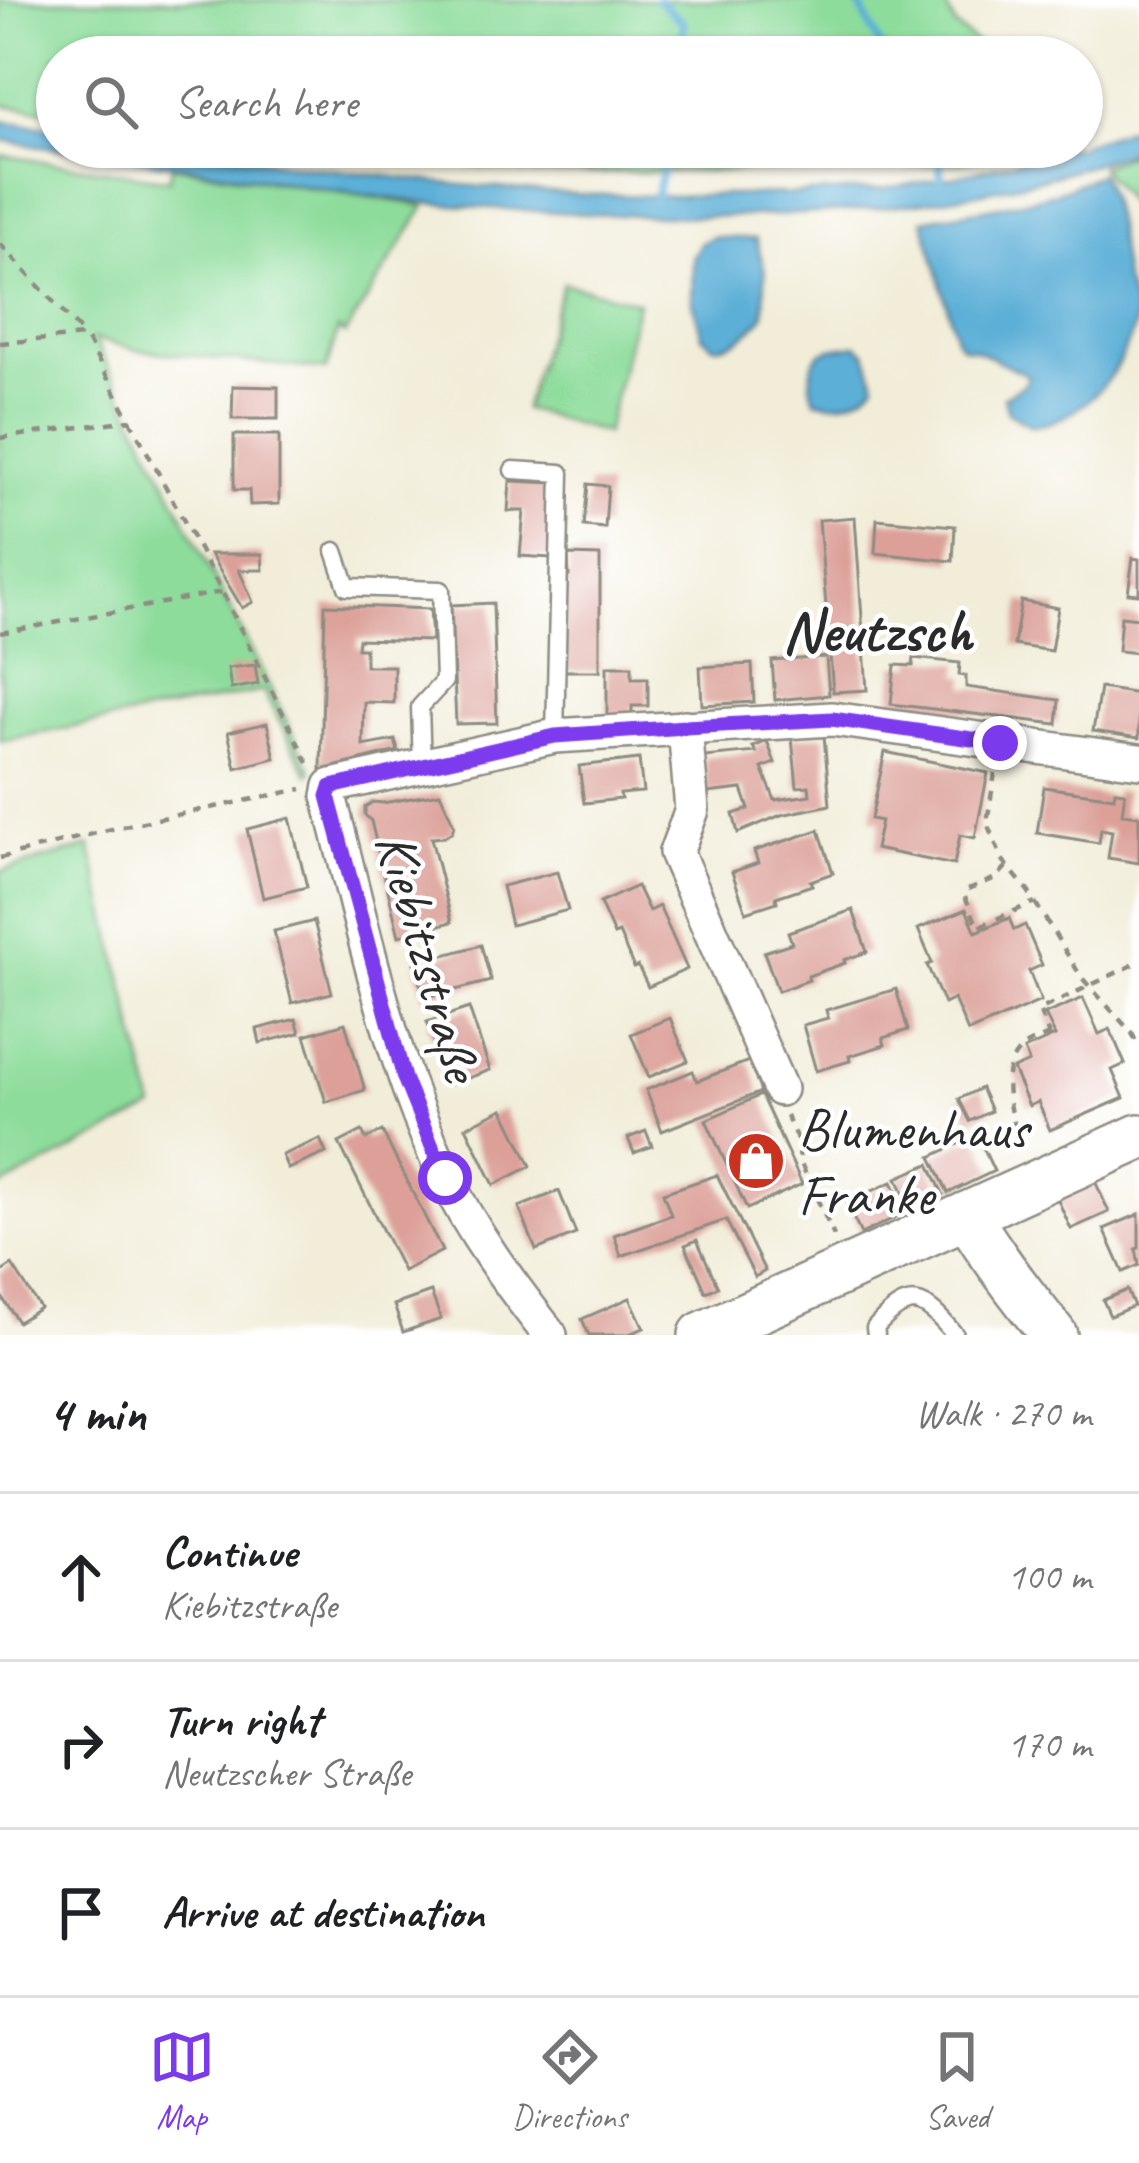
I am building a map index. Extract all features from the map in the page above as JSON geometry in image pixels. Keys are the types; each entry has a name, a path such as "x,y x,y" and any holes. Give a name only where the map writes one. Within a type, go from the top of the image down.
{"main road":[{"path":"701,1335 1139,1137"},
{"path":"967,1214 1012,1285 1054,1335"}],"street":[{"path":"331,787 555,736 832,719 1139,761"},
{"path":"685,727 692,810 676,852 780,1089"},
{"name":"Kiebitzstraße","path":"331,787 328,796 404,1078 445,1178 502,1273 550,1335"}],"lane":[{"path":"512,470 561,473 555,736"},
{"path":"335,551 347,587 441,590 444,681 420,707 422,766"},
{"path":"876,1335 875,1328 904,1301 921,1302 934,1310 955,1335"}],"path":[{"path":"0,244 85,336 312,771 331,787"},
{"path":"0,343 85,336"},
{"path":"0,438 131,420"},
{"path":"0,633 222,592"},
{"path":"1000,743 988,816 1002,860 1090,987 1132,1033 1139,1048"},
{"path":"0,858 118,827 331,787"},
{"path":"1008,866 996,878 964,894 978,927 1035,902"},
{"path":"1019,1147 1008,1067 1023,1047 1050,1036 1039,1010 1139,962"},
{"path":"780,1089 781,1104 800,1146 799,1159 849,1269"}],"green space":[{"path":"0,0 943,0 956,27 967,36 36,36 36,109 0,105"},
{"path":"1139,150 1139,231 1133,208 1103,166"},
{"path":"0,155 36,160 36,168 88,168 169,180 172,168 185,168 425,206 345,334 338,329 326,370 137,350 94,339 312,771 308,774 263,691 0,741"},
{"path":"487,168 893,168 533,174"},
{"path":"563,283 638,302 606,433 524,409"},
{"path":"90,846 154,1108 0,1187 0,872"}],"water":[{"path":"0,121 36,125 36,145 0,140"},
{"path":"1139,125 1139,148 1103,160 1103,137"},
{"path":"195,168 320,168 462,185 649,196 881,189 989,168 1079,168 939,200 870,209 732,216 481,207 364,195"},
{"path":"1100,173 1113,210 1135,324 1121,359 1090,398 1063,417 1032,426 1008,413 1004,397 1028,376 957,341 923,220 1036,198"},
{"path":"714,237 756,239 765,272 764,316 735,341 713,346 702,336 692,300 693,257 701,243"},
{"path":"857,345 866,353 876,384 848,401 815,400 811,380 815,360 828,350"}],"building":[{"path":"233,386 278,387 278,419 232,419"},
{"path":"234,435 279,435 279,504 250,505 249,490 234,490"},
{"path":"510,481 556,483 551,558 520,556 524,511 508,511"},
{"path":"588,484 608,486 605,528 584,526"},
{"path":"855,517 867,690 833,692 819,520"},
{"path":"877,519 955,526 953,561 875,553"},
{"path":"210,554 262,554 263,570 239,570 253,602 242,608"},
{"path":"568,555 600,556 600,671 562,671 562,581 569,576"},
{"path":"1133,558 1139,559 1139,594 1128,593"},
{"path":"1021,601 1058,608 1051,651 1014,645"},
{"path":"493,603 497,723 456,724 451,605"},
{"path":"325,605 430,609 432,641 358,639 357,648 365,648 365,666 394,666 394,703 364,702 363,746 395,740 398,751 321,770"},
{"path":"1121,616 1139,618 1139,653 1118,651"},
{"path":"826,657 829,695 775,700 772,661"},
{"path":"914,658 960,663 959,675 966,676 966,687 1059,700 1057,724 891,704 895,665 913,666"},
{"path":"752,664 754,702 702,705 700,667"},
{"path":"255,665 258,684 231,689 228,668"},
{"path":"607,666 632,666 632,678 648,678 648,706 632,706 632,717 607,717"},
{"path":"1100,688 1139,694 1139,738 1093,731"},
{"path":"267,723 275,758 236,768 228,732"},
{"path":"824,735 830,805 781,815 738,833 733,814 749,809 742,789 707,793 704,757 756,752 753,747 767,741 775,763 762,768 775,800 810,795 809,786 797,787 792,738"},
{"path":"885,752 988,773 975,838 960,835 954,865 875,849 881,821 871,819"},
{"path":"639,759 643,792 584,803 579,766"},
{"path":"1044,787 1114,797 1115,791 1125,792 1122,814 1139,816 1139,863 1108,858 1112,831 1101,829 1099,843 1037,833"},
{"path":"440,793 454,825 444,837 431,838 452,922 399,936 365,807"},
{"path":"290,818 307,887 263,898 247,829"},
{"path":"819,830 833,873 746,912 732,872 758,863 754,851"},
{"path":"557,872 568,910 511,925 502,886"},
{"path":"637,886 649,911 659,906 687,969 648,987 619,933 614,935 600,903"},
{"path":"966,909 976,932 1009,918 1014,930 1025,925 1042,965 1029,971 1041,1001 968,1032 954,999 944,1004 918,929"},
{"path":"853,910 867,952 778,991 764,952 792,943 788,932"},
{"path":"314,921 332,993 292,1003 274,931"},
{"path":"481,945 491,981 424,998 415,963"},
{"path":"896,989 908,1030 883,1038 885,1045 849,1056 850,1061 816,1071 803,1025 828,1018 826,1010"},
{"path":"1083,998 1099,1034 1110,1029 1125,1064 1112,1070 1124,1098 1050,1130 1038,1102 1029,1106 1013,1069 1029,1062 1024,1050 1055,1036 1045,1014"},
{"path":"469,1008 490,1070 449,1085 427,1022"},
{"path":"670,1018 688,1061 649,1077 631,1034"},
{"path":"296,1019 300,1033 260,1043 257,1029"},
{"path":"345,1023 365,1090 326,1102 305,1035"},
{"path":"749,1061 761,1092 662,1131 646,1090 693,1071 697,1081"},
{"path":"981,1088 991,1111 970,1121 959,1099"},
{"path":"761,1095 802,1184 747,1209 706,1120"},
{"path":"503,1109 531,1166 494,1185 466,1127"},
{"path":"362,1131 366,1139 382,1131 442,1251 403,1271 339,1143"},
{"path":"646,1131 652,1146 634,1153 628,1138"},
{"path":"977,1135 994,1171 948,1193 931,1157"},
{"path":"320,1139 326,1153 288,1169 282,1155"},
{"path":"929,1164 943,1194 911,1209 897,1178"},
{"path":"717,1175 765,1271 755,1277 726,1220 621,1256 614,1235 671,1215 663,1193"},
{"path":"1095,1181 1109,1212 1071,1229 1057,1198"},
{"path":"892,1182 906,1212 861,1234 846,1203"},
{"path":"559,1191 576,1234 536,1250 519,1207"},
{"path":"1139,1214 1139,1265 1123,1272 1104,1229"},
{"path":"697,1240 718,1287 706,1292 685,1245"},
{"path":"12,1265 40,1308 18,1322 0,1294 0,1273"},
{"path":"1127,1290 1134,1306 1110,1316 1103,1300"},
{"path":"431,1292 441,1319 403,1332 394,1305"},
{"path":"630,1298 644,1328 627,1335 589,1335 582,1319"}],"waterway":[{"path":"658,0 684,23 682,36"},
{"path":"857,0 875,36"},
{"path":"654,203 663,168"},
{"path":"940,168 941,183"}],"place":[{"name":"Blumenhaus Franke","path":"756,1161"}],"district":[{"name":"Neutzsch","path":"877,630"}],"route":[{"path":"445,1178 404,1078 328,796 331,787 555,736 685,727 832,719 1000,743"}]}
